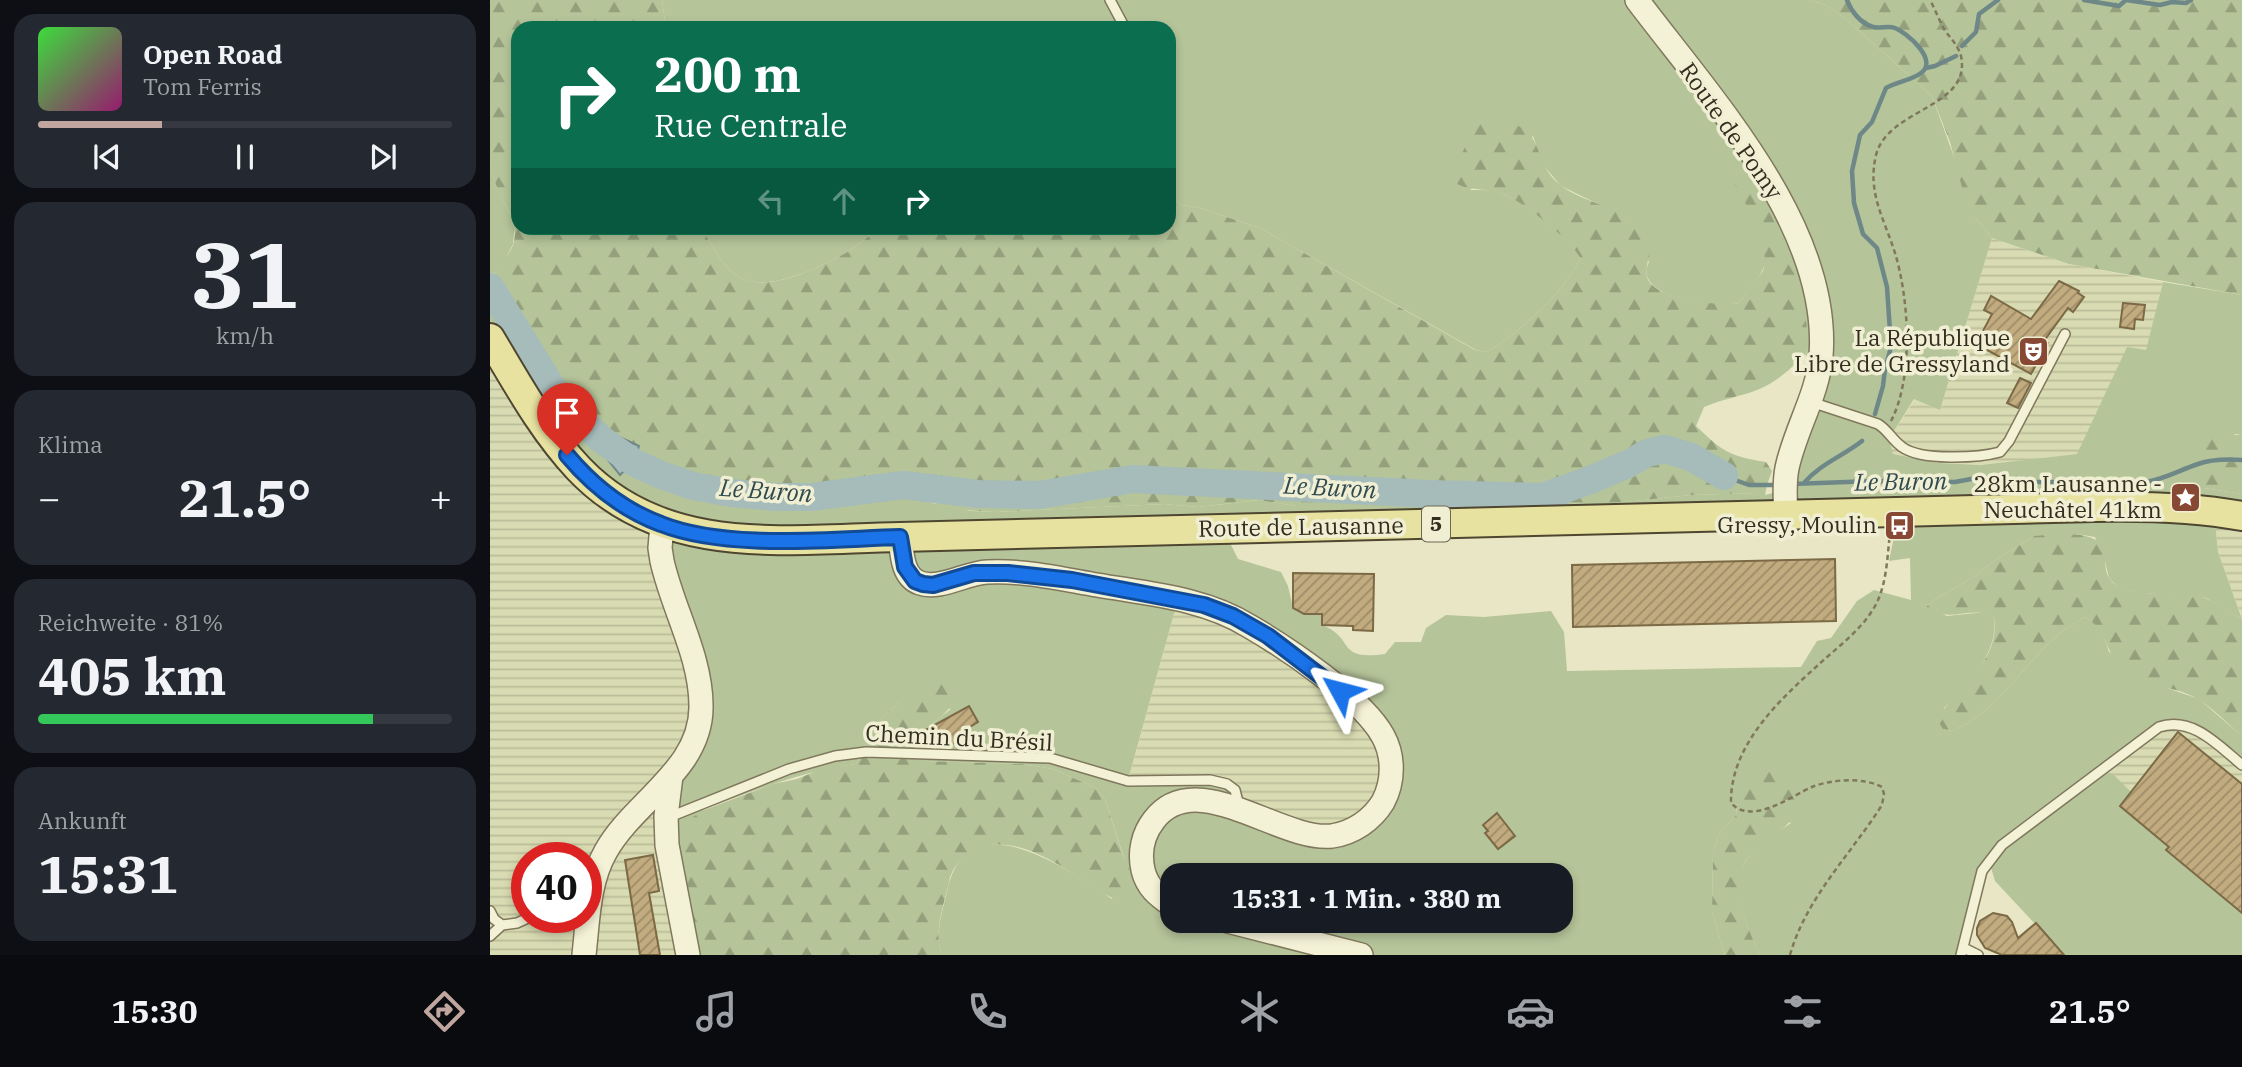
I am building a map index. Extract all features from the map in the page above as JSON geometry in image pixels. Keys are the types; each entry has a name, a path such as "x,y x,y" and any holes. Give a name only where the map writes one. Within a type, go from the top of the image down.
{"main road":[{"name":"Route de Lausanne","path":"490,338 541,421 579,469 616,501 662,525 697,533 741,538 900,537 1786,506 1892,512 2123,507 2214,510 2242,516"}],"street":[{"name":"Route de Pomy","path":"1637,0 1773,184 1811,277 1822,334 1821,360 1810,402 1787,468 1786,506"},
{"path":"602,858 623,827 688,755 695,738 701,707 695,666 662,561 662,525"},
{"path":"900,537 905,567 915,581 923,584 933,585 986,572 1019,573 1178,598 1220,610 1268,636 1325,678 1366,713 1384,736 1391,763 1389,789 1376,813 1352,830 1330,836 1314,836 1208,802 1181,802 1158,815 1143,838 1141,851 1146,880 1160,896"},
{"path":"671,776 666,821 688,955"},
{"path":"623,827 666,821"},
{"path":"584,955 586,933"},
{"path":"1275,933 1362,955"}],"lane":[{"path":"1110,0 1121,21"},
{"path":"1810,402 1882,426 1904,449 1915,453 1960,456 2000,452 2065,334"},
{"path":"1978,955 1963,952 1982,870 2002,845 2159,727 2174,724 2189,727 2206,736 2242,765"},
{"name":"Chemin du Brésil","path":"666,821 742,787 812,761 851,753 886,752 1050,758 1128,781 1218,781 1236,790 1239,810"},
{"path":"490,911 494,919 502,925"},
{"path":"490,936 502,925 511,924"}],"path":[{"path":"1882,426 1895,413 1903,381 1906,318 1895,253 1873,187 1877,153 1891,129 1899,122 1932,105 1952,90 1957,82 1961,57 1930,0"},
{"path":"1790,955 1802,922 1819,894 1882,805 1882,787 1864,781 1820,785 1781,803 1748,811 1737,810 1731,803 1735,772 1754,733 1873,609 1886,566 1892,512"}],"green space":[{"path":"490,0 662,0 665,21 511,21 511,215 497,188 490,161"},
{"path":"662,0 1809,0 1826,5 1847,20 1932,96 1976,218 1992,238 1940,410 1914,399 1889,439 1893,454 1939,463 1981,465 2077,454 2127,347 2146,350 2163,282 2242,295 2242,434 2235,434 2204,488 2242,494 2242,516 2214,511 2218,552 2242,619 2206,598 2139,593 2119,588 2109,578 2095,537 2077,534 2034,536 1926,607 1947,616 1986,612 1994,617 1992,643 1987,656 1972,679 1944,708 1943,729 1952,731 1972,721 2004,692 2049,643 2085,617 2101,632 2109,652 2170,689 2199,699 2242,734 2242,765 2206,736 2166,725 2091,778 2113,774 2131,792 2120,806 2169,847 2166,850 2242,913 2242,955 2064,955 1995,881 1989,861 1961,955 1760,955 1742,909 1739,896 1740,873 1755,850 1791,823 1737,803 1736,815 1719,834 1713,852 1712,912 1725,955 942,955 939,932 947,892 958,864 974,849 996,845 1020,849 1070,872 1112,899 1125,861 1105,799 1096,788 1053,769 1022,764 924,761 920,753 922,732 951,709 899,702 875,725 856,764 798,777 704,809 681,854 699,955 688,955 666,826 700,722 660,537 616,501 490,338 490,287 553,389 601,439 693,486 732,493 812,497 903,485 932,503 971,511 995,512 1164,504 1198,507 1259,500 1297,506 1496,506 1531,500 1597,505 1691,495 1758,493 1767,485 1765,495 1785,490 1821,361 1805,355 1810,345 1797,280 1735,183 1763,238 1765,261 1762,271 1739,303 1696,302 1664,292 1652,284 1647,274 1649,262 1629,219 1561,186 1543,165 1533,136 1470,190 1495,191 1512,198 1557,231 1580,258 1574,271 1553,297 1513,334 1487,352 1476,350 1260,228 1200,208 1176,204 1176,21 665,21","holes":["1899,513 1889,561 1910,558 1911,600 1874,590 1857,601 1831,638 1817,641 1801,667 1567,671 1564,632 1551,611 1484,617 1446,615 1426,628 1421,642 1395,642 1385,654 1359,654 1352,651 1332,630 1322,625 1322,614 1304,614 1293,608 1288,586 1281,572 1238,559 1223,529","1178,599 1325,678 1391,763 1366,822 1294,831 1239,799 1235,790 1193,779 1128,780"]},
{"path":"1809,0 2242,0 2242,295 2069,264 1992,238 1976,218 1964,195 1950,142 1932,96 1847,20 1826,5"},
{"path":"1486,116 1512,123 1529,134 1549,173 1559,184 1581,197 1617,212 1638,226 1649,241 1646,272 1652,285 1688,300 1717,304 1739,303 1763,271 1765,254 1762,238 1730,170 1730,158 1741,162 1773,220 1793,264 1810,345 1807,352 1781,376 1760,389 1704,407 1696,426 1727,452 1766,462 1772,471 1767,485 1759,493 1691,495 1597,505 1531,500 1496,506 1297,506 1258,500 1198,507 1164,504 995,512 939,505 905,485 791,498 744,495 699,486 633,462 639,447 610,432 601,439 568,405 540,368 490,287 493,276 510,251 515,237 706,235 726,267 748,281 761,282 789,278 829,262 870,235 1176,235 1176,204 1200,208 1260,228 1475,350 1487,352 1513,334 1553,297 1574,271 1580,258 1556,230 1509,196 1457,184 1455,170 1476,121"},
{"path":"490,161 496,186 511,216 511,235 514,235 513,244 505,260 490,278"},
{"path":"706,235 870,235 817,268 774,281 748,281 737,276 717,254"},
{"path":"1992,238 2069,264 2163,282 2146,351 2127,348 2078,454 1989,465 1939,463 1893,454 1889,439 1915,399 1940,410"},
{"path":"490,338 662,525 695,666 688,955 490,955"},
{"path":"2242,434 2242,494 2204,488 2200,463 2209,439"},
{"path":"2214,511 2242,516 2242,618 2218,552"},
{"path":"2034,536 2088,536 2105,546 2109,578 2116,585 2137,592 2198,596 2242,619 2242,734 2193,696 2139,680 2125,672 2113,658 2099,629 2085,617 2049,643 2004,692 1972,721 1952,731 1943,729 1939,723 1940,715 1977,670 1991,646 1995,632 1994,617 1978,612 1943,614 1926,607"},
{"path":"1178,599 1204,605 1366,713 1389,789 1339,835 1128,781"},
{"path":"938,673 946,673 955,680 954,699 947,711 922,732 920,753 924,761 1022,764 1053,769 1096,788 1105,799 1123,856 1139,889 1125,902 1120,901 1034,852 1019,847 989,845 966,855 952,872 939,928 942,955 699,955 679,841 682,829 690,819 704,810 773,784 797,779 824,768 856,764 875,725 899,702"},
{"path":"2181,724 2242,765 2242,913 2166,850 2168,846 2120,806 2109,773 2088,779 2159,727"},
{"path":"1755,768 1773,772 1788,780 1796,791 1799,803 1789,823 1749,857 1740,877 1740,900 1760,955 1725,955 1712,912 1713,852 1719,834 1736,815 1739,784 1745,775"}],"water":[{"path":"609,432 639,446 633,462 620,475 596,445"}],"building":[{"path":"2059,281 2079,291 2084,297 2073,312 2068,308 2044,341 2048,343 2031,374 1976,344 1992,314 1984,310 1991,296 2031,319"},
{"path":"2123,303 2145,305 2143,320 2135,319 2134,329 2120,327"},
{"path":"2020,378 2031,383 2018,408 2007,403"},
{"path":"1835,559 1836,621 1573,627 1572,565"},
{"path":"1293,573 1374,574 1373,631 1353,630 1353,626 1322,625 1322,614 1304,614 1293,608"},
{"path":"969,706 978,722 965,730 968,735 945,748 940,743 930,747 922,732"},
{"path":"2178,732 2242,784 2242,913 2166,850 2169,847 2120,806"},
{"path":"1497,813 1515,836 1498,849 1485,833 1488,831 1483,825"},
{"path":"653,855 659,891 649,893 660,955 640,955 625,860"},
{"path":"1993,913 2007,916 2018,938 2036,923 2064,955 2002,955 1985,948 1977,935 1977,928 1980,921"}],"waterway":[{"path":"1847,0 1864,23 1876,27 1892,27 1907,35 1924,54 1926,61 1926,68 1921,73 1886,88 1872,122 1860,135 1852,171 1854,203 1863,234 1877,248 1887,287 1891,347 1875,414"},
{"path":"1962,46 1976,32 1979,14 1998,0"},
{"path":"2084,0 2119,6 2126,0 2160,5 2186,3 2191,0"},
{"path":"1926,68 1956,56"},
{"name":"Le Buron","path":"490,287 553,389 601,439 633,462 661,475 693,486 732,493 812,497 903,485 978,494 1040,495 1132,479 1543,497 1628,464 1647,453 1665,449 1691,457 1724,476"},
{"path":"1804,483 1862,441"},
{"name":"Le Buron","path":"1792,484 1955,482 1982,477 2035,482 2146,482 2203,462 2242,460"},
{"name":"Le Buron","path":"1724,476 1749,485 1777,485"}],"place":[{"name":"La République Libre de Gressyland","path":"2033,351"},
{"name":"28km Lausanne - Neuchâtel 41km","path":"2185,497"},
{"name":"Gressy, Moulin","path":"1900,525"}],"route":[{"path":"567,455 591,481 616,501 638,514 678,530 719,537 780,540 900,537 905,567 915,581 923,584 933,585 974,573 1008,573 1072,580 1204,605 1233,616 1268,636 1340,691"}]}
